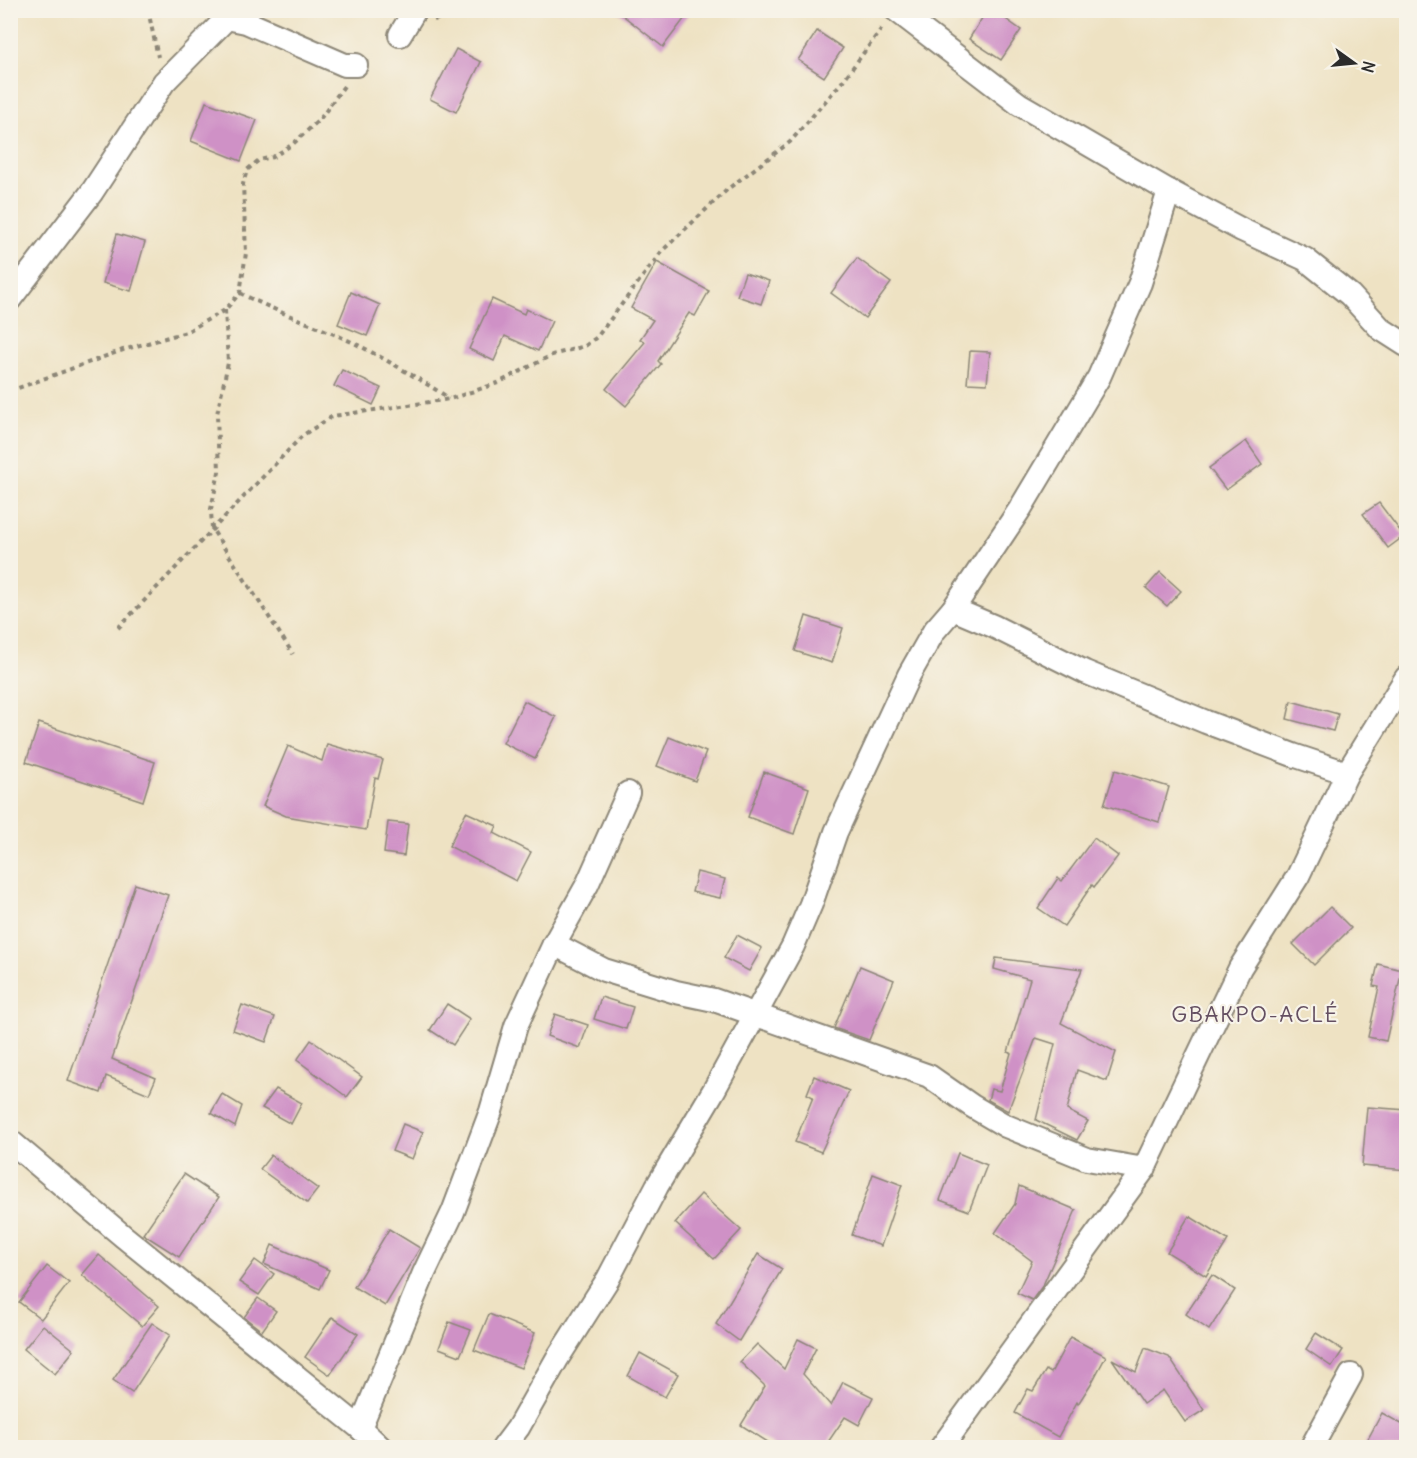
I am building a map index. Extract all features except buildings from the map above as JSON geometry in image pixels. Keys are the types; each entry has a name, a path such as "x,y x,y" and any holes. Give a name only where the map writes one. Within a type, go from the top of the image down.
{"street":[{"path":"400,35 415,10"},
{"path":"10,299 92,192 164,82 229,14 345,64 356,65"},
{"path":"892,15 1019,104 1169,191 1242,230 1305,259 1350,295 1382,329 1407,345"},
{"path":"503,1448 518,1428 556,1359 608,1279 657,1186 793,946 811,904 836,832 909,675 934,631 953,609 1020,509 1099,377 1140,283 1169,191"},
{"path":"953,609 993,626 1085,672 1206,722 1347,773"},
{"path":"941,1448 1144,1169 1239,968 1298,876 1347,773 1407,678"},
{"path":"360,1428 424,1273 453,1212 491,1111 516,1026 554,944 587,885 628,793"},
{"path":"554,944 604,970 676,992 714,1000 929,1076 1006,1126 1087,1159 1144,1169"},
{"path":"10,1142 360,1428 381,1448"},
{"path":"1311,1448 1351,1375"}],"path":[{"path":"148,10 164,82"},
{"path":"118,628 303,435 333,416 450,399 498,383 552,355 585,346 597,337 662,250 729,188 790,142 842,82 892,15"},
{"path":"10,391 123,350 186,332 225,310 240,293 246,253 243,184 247,170 259,160 273,157 293,144 320,119 356,65"},
{"path":"240,293 264,306 356,344 411,374 450,399"},
{"path":"225,310 228,363 217,414 219,472 211,509 212,529 294,654"}],"district":[{"name":"GBAKPO-ACLÉ","path":"1255,1014"}]}
